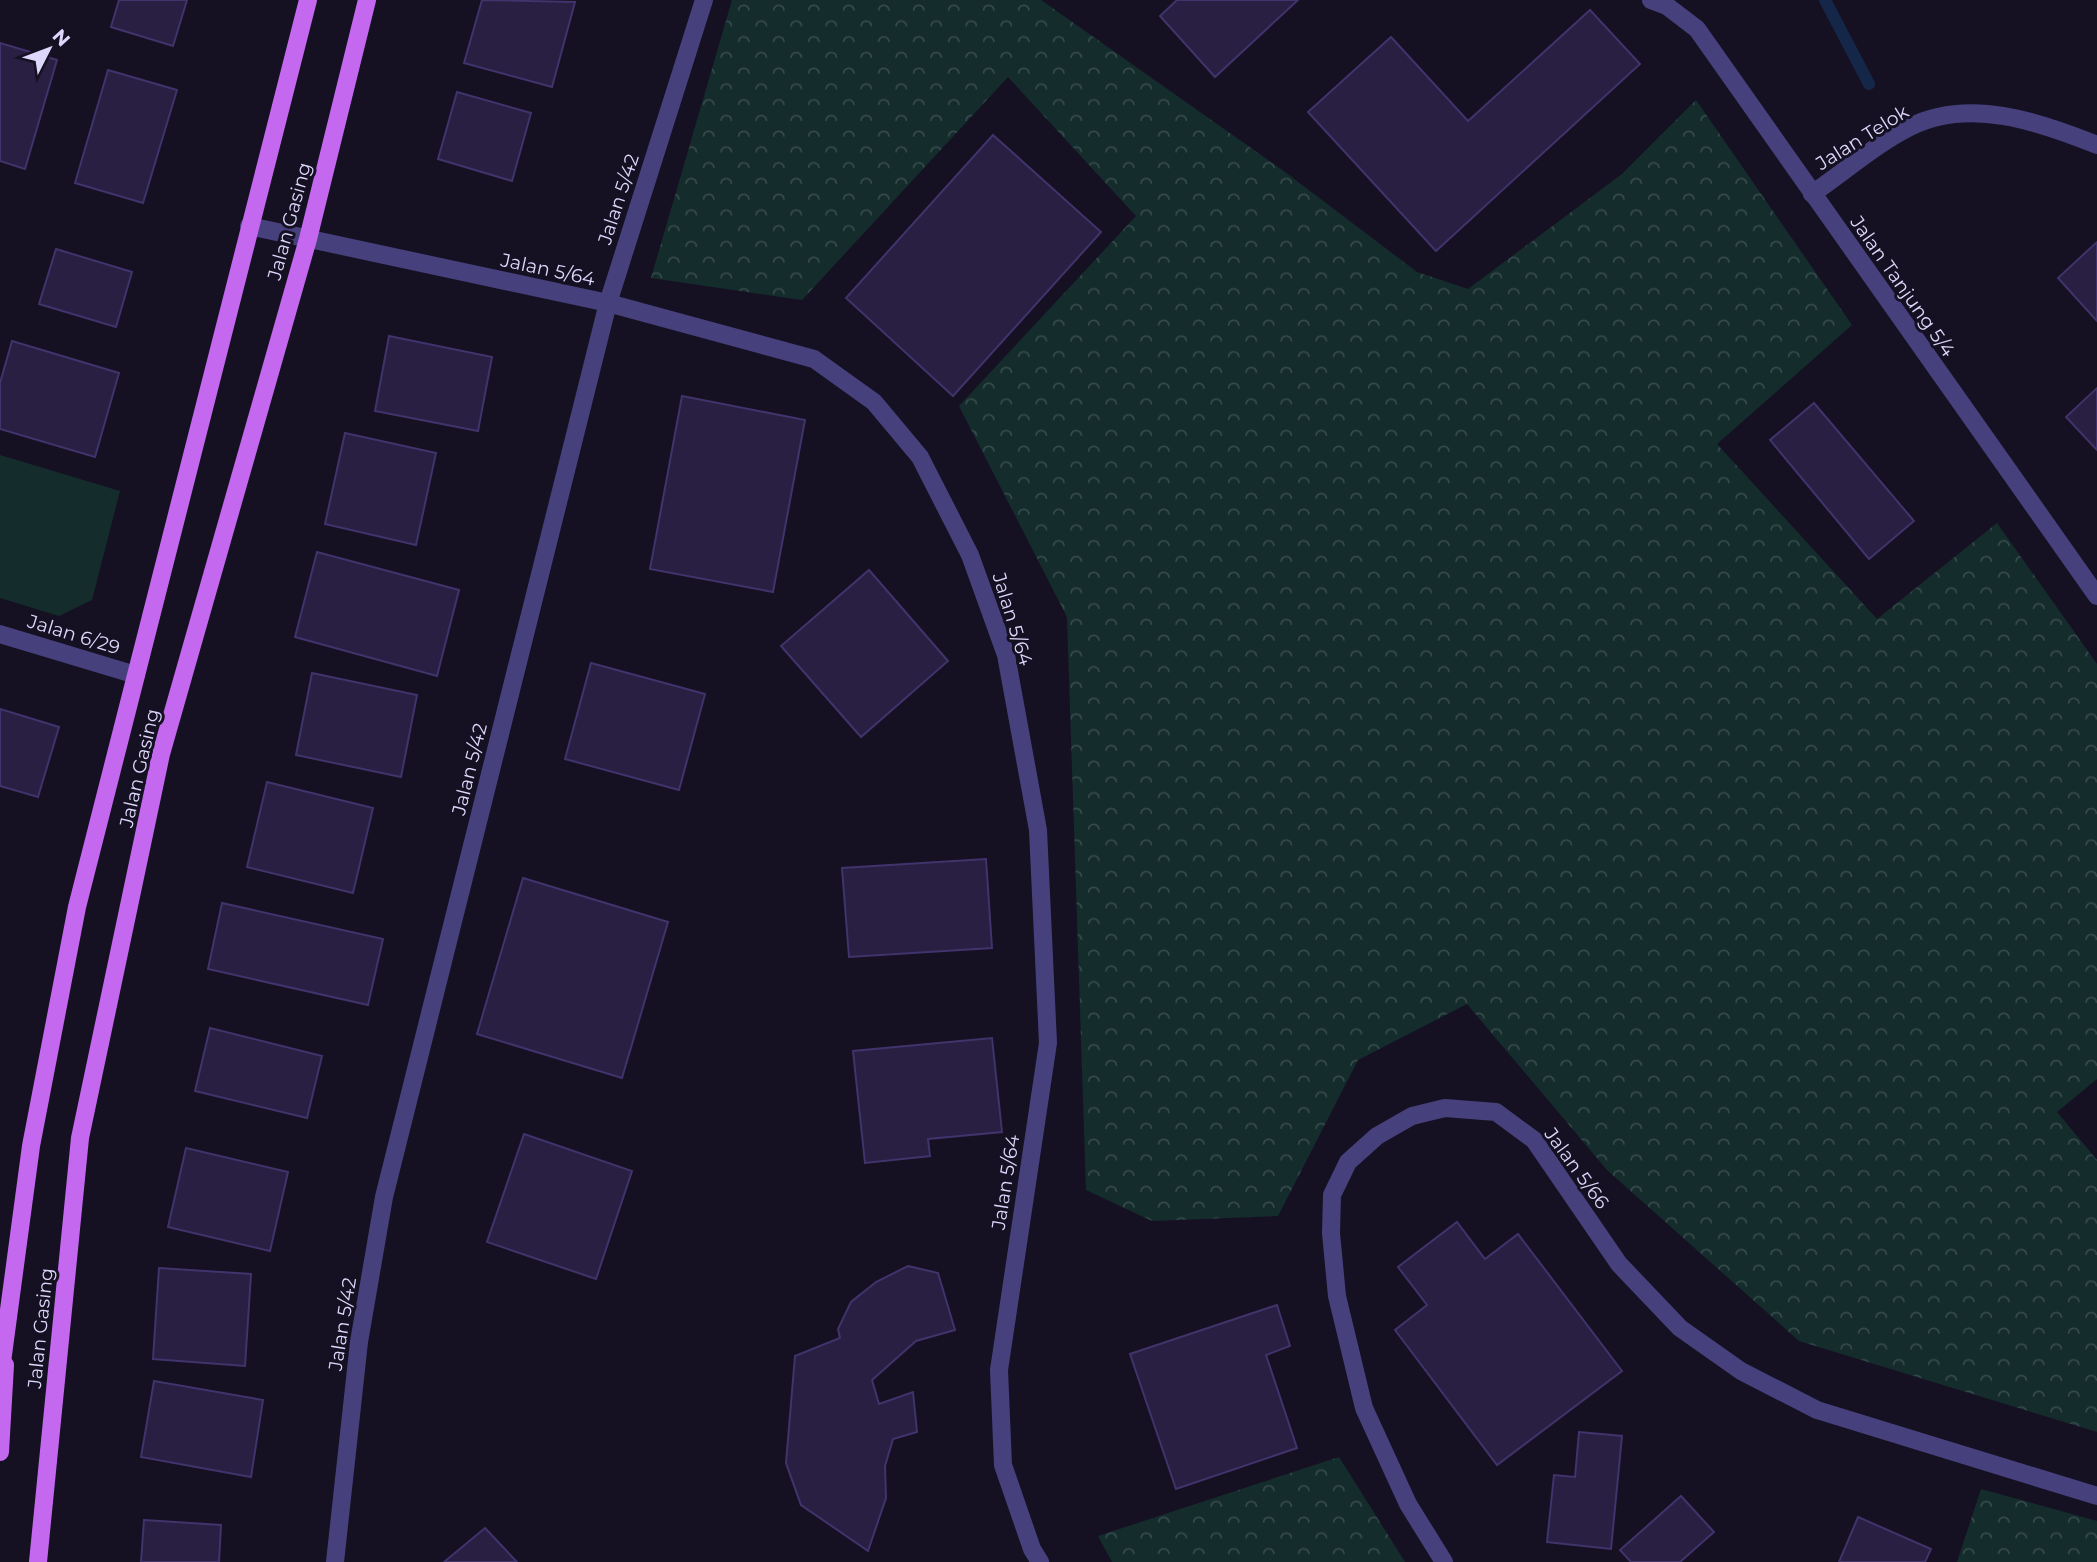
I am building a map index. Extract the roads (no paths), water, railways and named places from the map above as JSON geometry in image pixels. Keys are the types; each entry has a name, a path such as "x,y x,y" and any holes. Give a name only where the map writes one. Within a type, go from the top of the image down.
{"main road":[{"name":"Jalan Gasing","path":"0,1377 31,1146 77,907 308,0"},
{"name":"Jalan Gasing","path":"38,1562 80,1138 161,754 307,239 367,0"},
{"path":"0,1452 7,1334"}],"street":[{"name":"Jalan 5/42","path":"335,1562 359,1342 384,1197 608,303 704,0"},
{"name":"Jalan Tanjung 5/4","path":"1663,2 1697,29 2097,596"},
{"name":"Jalan Telok","path":"1812,194 1911,126 1948,116 1986,113 2050,126 2097,145"},
{"name":"Jalan 5/64","path":"249,226 608,303 814,359 874,402 920,457 970,555 1006,655 1038,830 1048,1043 999,1370 1003,1465 1032,1549 1040,1562"},
{"name":"Jalan 6/29","path":"0,634 136,675"},
{"name":"Jalan 5/66","path":"1444,1562 1408,1504 1364,1408 1337,1296 1331,1233 1332,1195 1348,1162 1377,1136 1412,1116 1445,1108 1496,1112 1534,1140 1619,1264 1679,1328 1741,1371 1817,1410 2097,1496"}],"waterway":[{"path":"1825,0 1869,84"}]}
